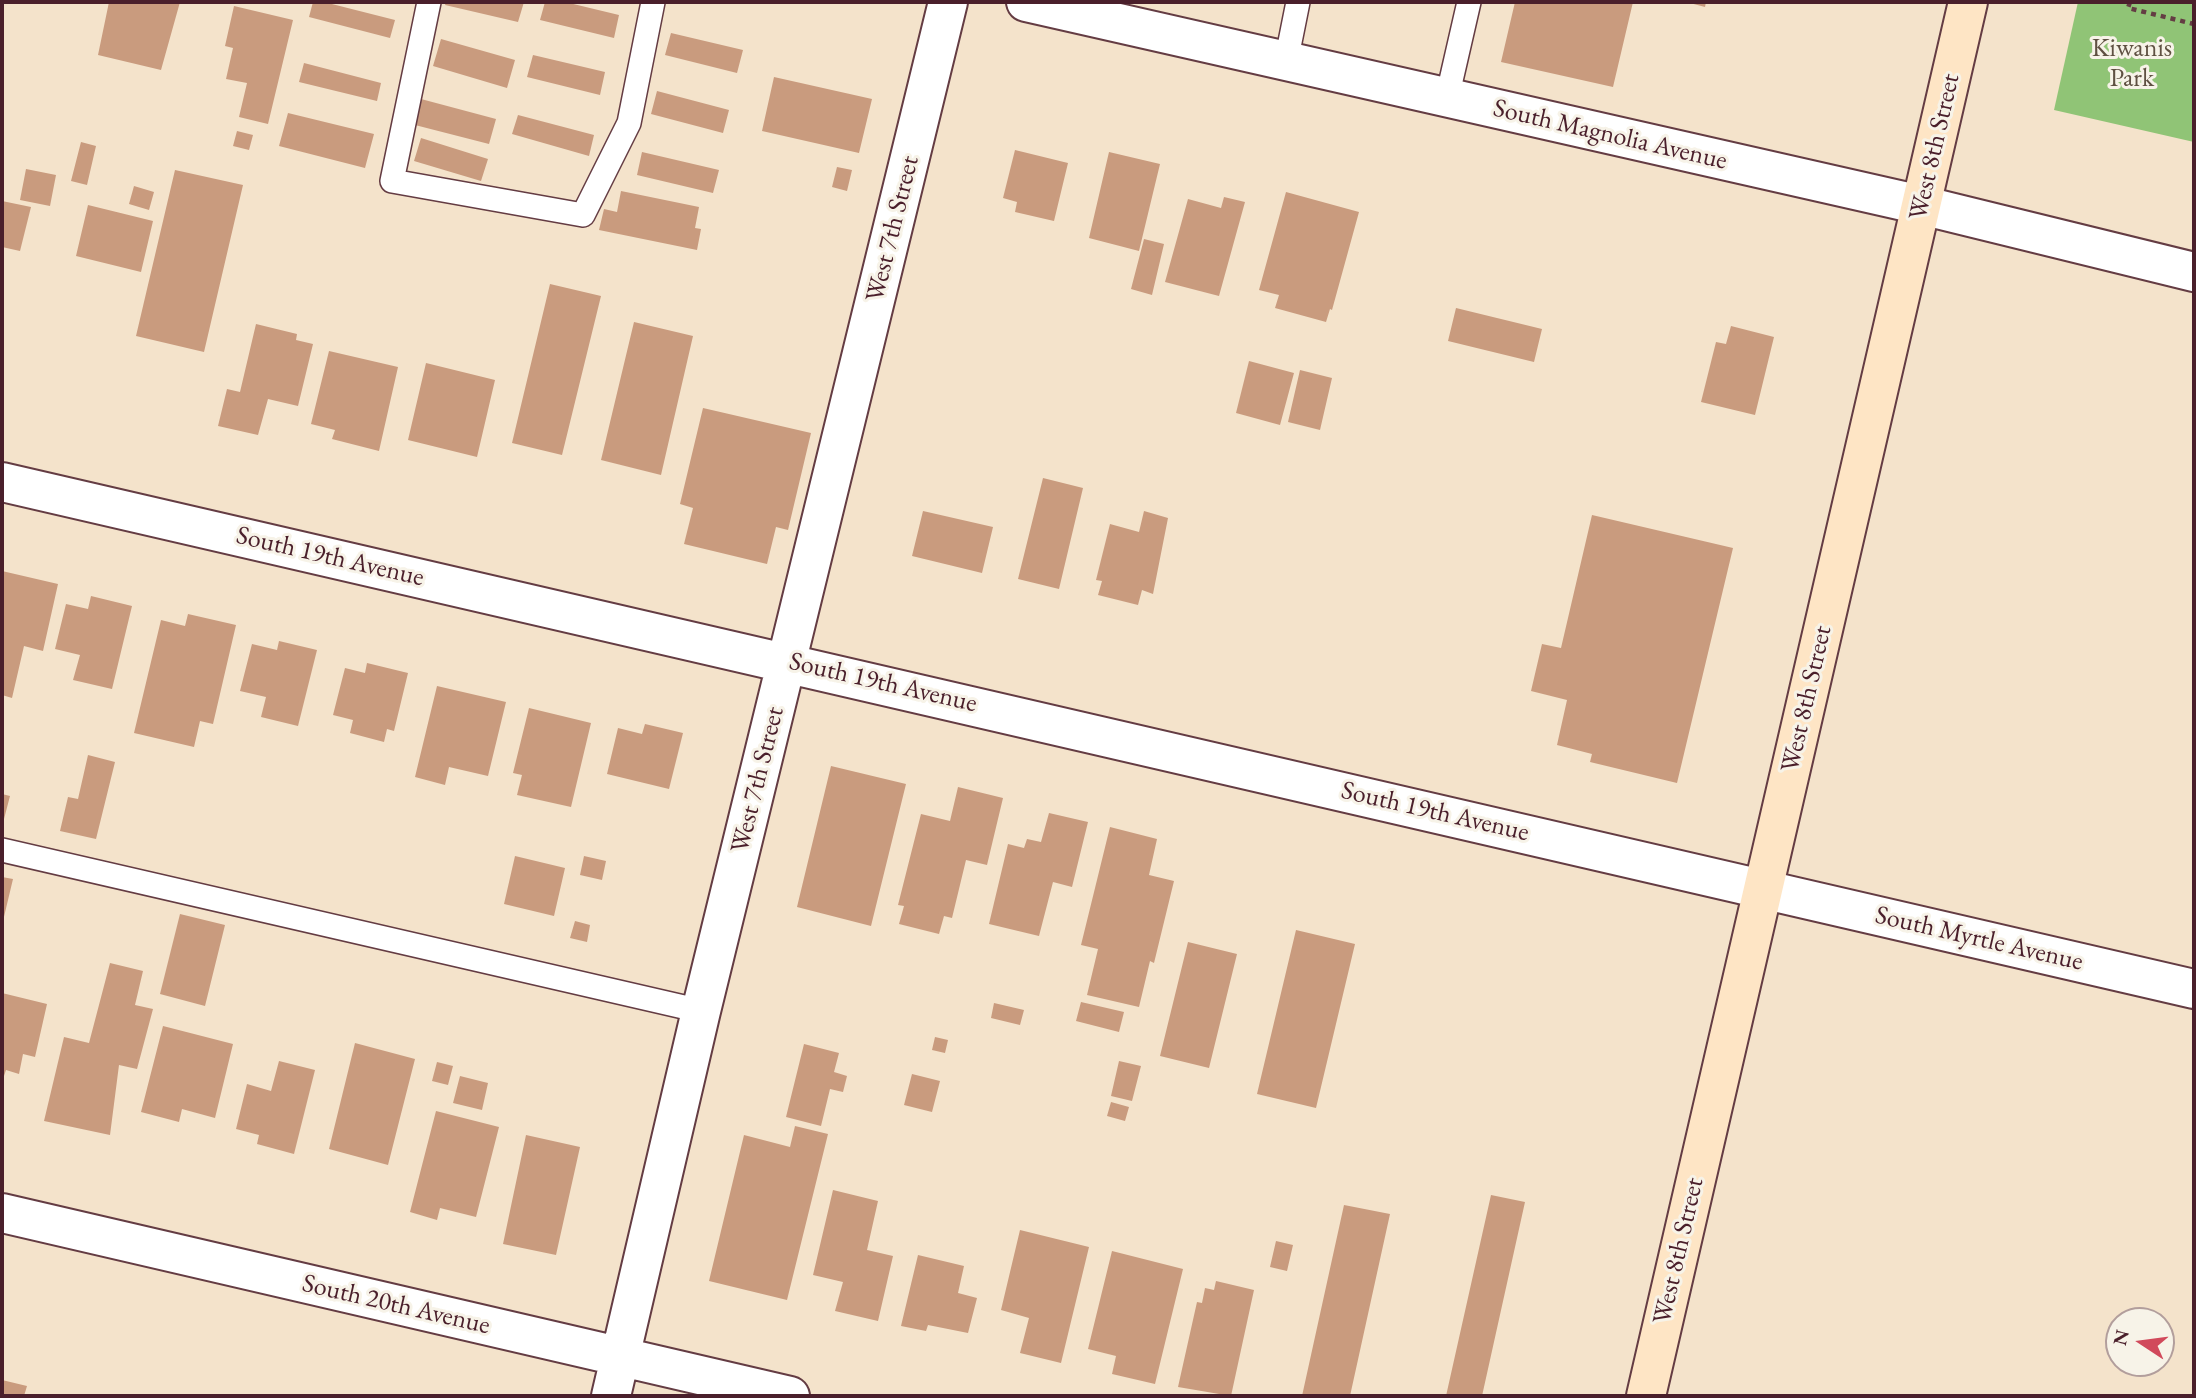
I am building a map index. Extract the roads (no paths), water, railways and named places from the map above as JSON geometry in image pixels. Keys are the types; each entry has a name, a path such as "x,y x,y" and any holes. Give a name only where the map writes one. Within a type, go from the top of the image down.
{"main road":[{"name":"West 8th Street","path":"1646,1396 1968,2"}],"street":[{"name":"West 7th Street","path":"611,1396 701,1011 948,2"},
{"name":"South Magnolia Avenue","path":"1026,2 1921,205 2194,272"},
{"name":"South 19th Avenue","path":"2,482 788,661 1763,889"},
{"name":"South Myrtle Avenue","path":"1763,889 2194,989"},
{"name":"South 20th Avenue","path":"2,1213 790,1396"}],"lane":[{"path":"429,2 392,181 583,215 629,123 653,2"},
{"path":"1286,62 1298,2"},
{"path":"1447,98 1469,2"},
{"path":"2,850 701,1011"}],"park label":[{"name":"Kiwanis Park","path":"2132,64"}]}
